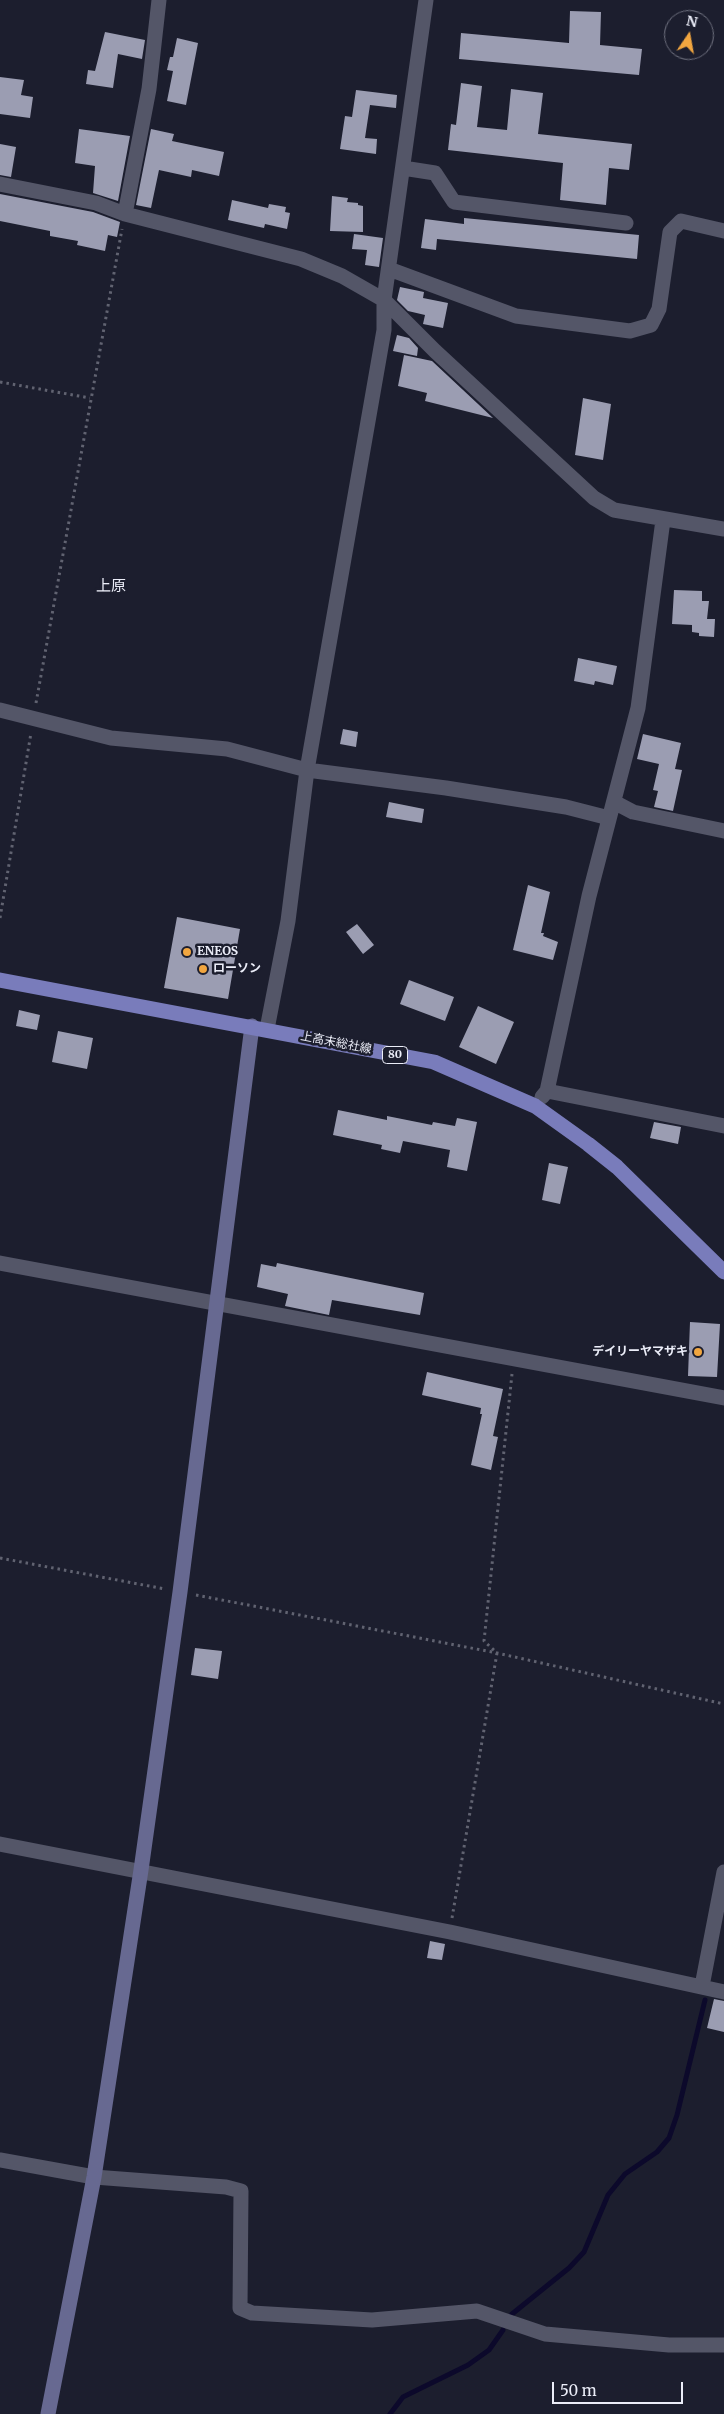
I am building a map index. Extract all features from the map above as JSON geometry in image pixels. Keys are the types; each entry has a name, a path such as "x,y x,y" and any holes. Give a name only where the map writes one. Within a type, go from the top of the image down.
{"main road":[{"name":"上高末総社線","path":"0,980 268,1029 434,1062 535,1106 617,1167 724,1272"}],"street":[{"path":"125,214 149,89 159,0"},
{"path":"268,1029 288,921 307,770 384,330 384,300 426,0"},
{"path":"403,168 435,173 454,202 626,223"},
{"path":"0,184 96,203 125,214 301,259 342,276 384,300 435,351 594,498 614,510 662,520 724,529"},
{"path":"388,269 516,316 630,330 650,325 659,309 670,232 681,221 724,231"},
{"path":"535,1106 547,1091 580,938 638,708 662,520"},
{"path":"0,710 34,717 111,738 227,749 307,770 566,807 609,818"},
{"path":"614,802 634,812 724,831"},
{"path":"48,2414 94,2177 141,1870 180,1592 252,1026"},
{"path":"547,1091 724,1126"},
{"path":"0,1263 724,1398"},
{"path":"0,1844 141,1870 450,1932 724,1992"},
{"path":"702,1986 724,1872"},
{"path":"0,2160 94,2177 226,2187 242,2190 240,2308 252,2312 372,2320 477,2311 545,2334 669,2345 724,2345"}],"path":[{"path":"0,918 90,398 125,214"},
{"path":"0,382 90,398"},
{"path":"498,1653 484,1641 513,1358"},
{"path":"0,1558 150,1585 498,1653 724,1704"},
{"path":"450,1932 498,1653"}],"building":[{"path":"570,11 601,12 600,45 642,49 639,75 459,59 461,33 569,43"},
{"path":"105,32 145,40 142,59 118,54 113,88 86,84 88,70 95,71"},
{"path":"177,38 198,43 186,105 167,101 173,71 167,70 170,57 173,57"},
{"path":"0,77 24,80 21,95 33,97 30,118 0,114"},
{"path":"461,83 482,86 477,127 507,130 511,89 543,93 538,134 632,144 629,170 609,168 606,205 560,200 563,163 448,150 451,124 456,125"},
{"path":"356,90 397,95 396,108 370,105 365,138 377,139 376,154 340,149 345,116 352,117"},
{"path":"79,129 130,136 118,201 93,193 95,166 75,163"},
{"path":"151,129 174,134 172,141 224,152 219,176 192,170 191,177 159,170 151,208 136,205"},
{"path":"0,144 16,147 11,177 0,175"},
{"path":"0,194 93,212 120,222 117,237 108,235 105,251 77,245 78,241 50,236 50,231 0,221"},
{"path":"332,196 348,198 347,202 358,203 358,205 363,206 363,232 330,231"},
{"path":"232,200 268,208 269,204 286,207 285,212 290,213 287,229 265,224 264,228 228,220"},
{"path":"464,218 639,235 637,259 437,239 436,250 421,248 425,219 464,224"},
{"path":"354,234 383,238 379,267 365,265 367,250 352,249"},
{"path":"400,287 424,292 423,298 448,303 443,328 423,324 425,315 408,311 397,300"},
{"path":"397,335 409,338 418,348 417,356 393,351"},
{"path":"404,355 432,361 493,418 425,401 427,393 398,386"},
{"path":"583,398 611,404 603,460 575,455"},
{"path":"674,590 702,591 702,601 709,601 707,619 715,619 714,637 699,636 699,633 692,632 692,625 672,624"},
{"path":"578,658 617,666 613,685 595,681 594,685 574,681"},
{"path":"343,729 358,732 356,747 340,744"},
{"path":"643,734 681,743 675,769 682,770 673,811 654,807 658,791 653,790 659,764 637,759"},
{"path":"389,802 424,809 422,823 386,817"},
{"path":"528,885 550,892 541,933 544,933 543,936 558,942 553,960 513,950"},
{"path":"177,917 240,929 228,999 164,988"},
{"path":"357,924 374,945 363,954 346,932"},
{"path":"409,980 454,997 445,1021 400,1004"},
{"path":"478,1006 514,1022 496,1064 459,1047"},
{"path":"19,1010 40,1015 37,1030 16,1026"},
{"path":"58,1031 93,1038 87,1069 52,1062"},
{"path":"338,1110 387,1120 387,1116 432,1125 433,1122 455,1126 457,1118 477,1122 467,1171 447,1167 450,1150 403,1141 400,1153 381,1149 382,1145 333,1135"},
{"path":"654,1122 681,1127 678,1144 650,1138"},
{"path":"549,1163 568,1167 560,1204 542,1200"},
{"path":"277,1263 424,1293 420,1315 332,1300 329,1315 285,1306 288,1294 257,1287 261,1264 276,1267"},
{"path":"690,1322 720,1324 717,1377 688,1376"},
{"path":"427,1372 503,1389 493,1436 498,1437 491,1470 471,1465 482,1414 480,1414 481,1408 422,1395"},
{"path":"195,1648 222,1651 218,1679 191,1675"},
{"path":"430,1941 445,1944 442,1960 427,1958"},
{"path":"714,1999 724,2001 724,2032 707,2028"}],"waterway":[{"path":"512,2314 569,2268 584,2252 608,2195 625,2174 657,2152 669,2138 677,2115 705,2000"},
{"path":"390,2414 403,2397 468,2365 489,2350 503,2330"}],"place":[{"name":"ENEOS","path":"187,952"},
{"name":"ローソン","path":"203,969"},
{"name":"デイリーヤマザキ","path":"698,1352"}],"district":[{"name":"上原","path":"111,587"}]}
